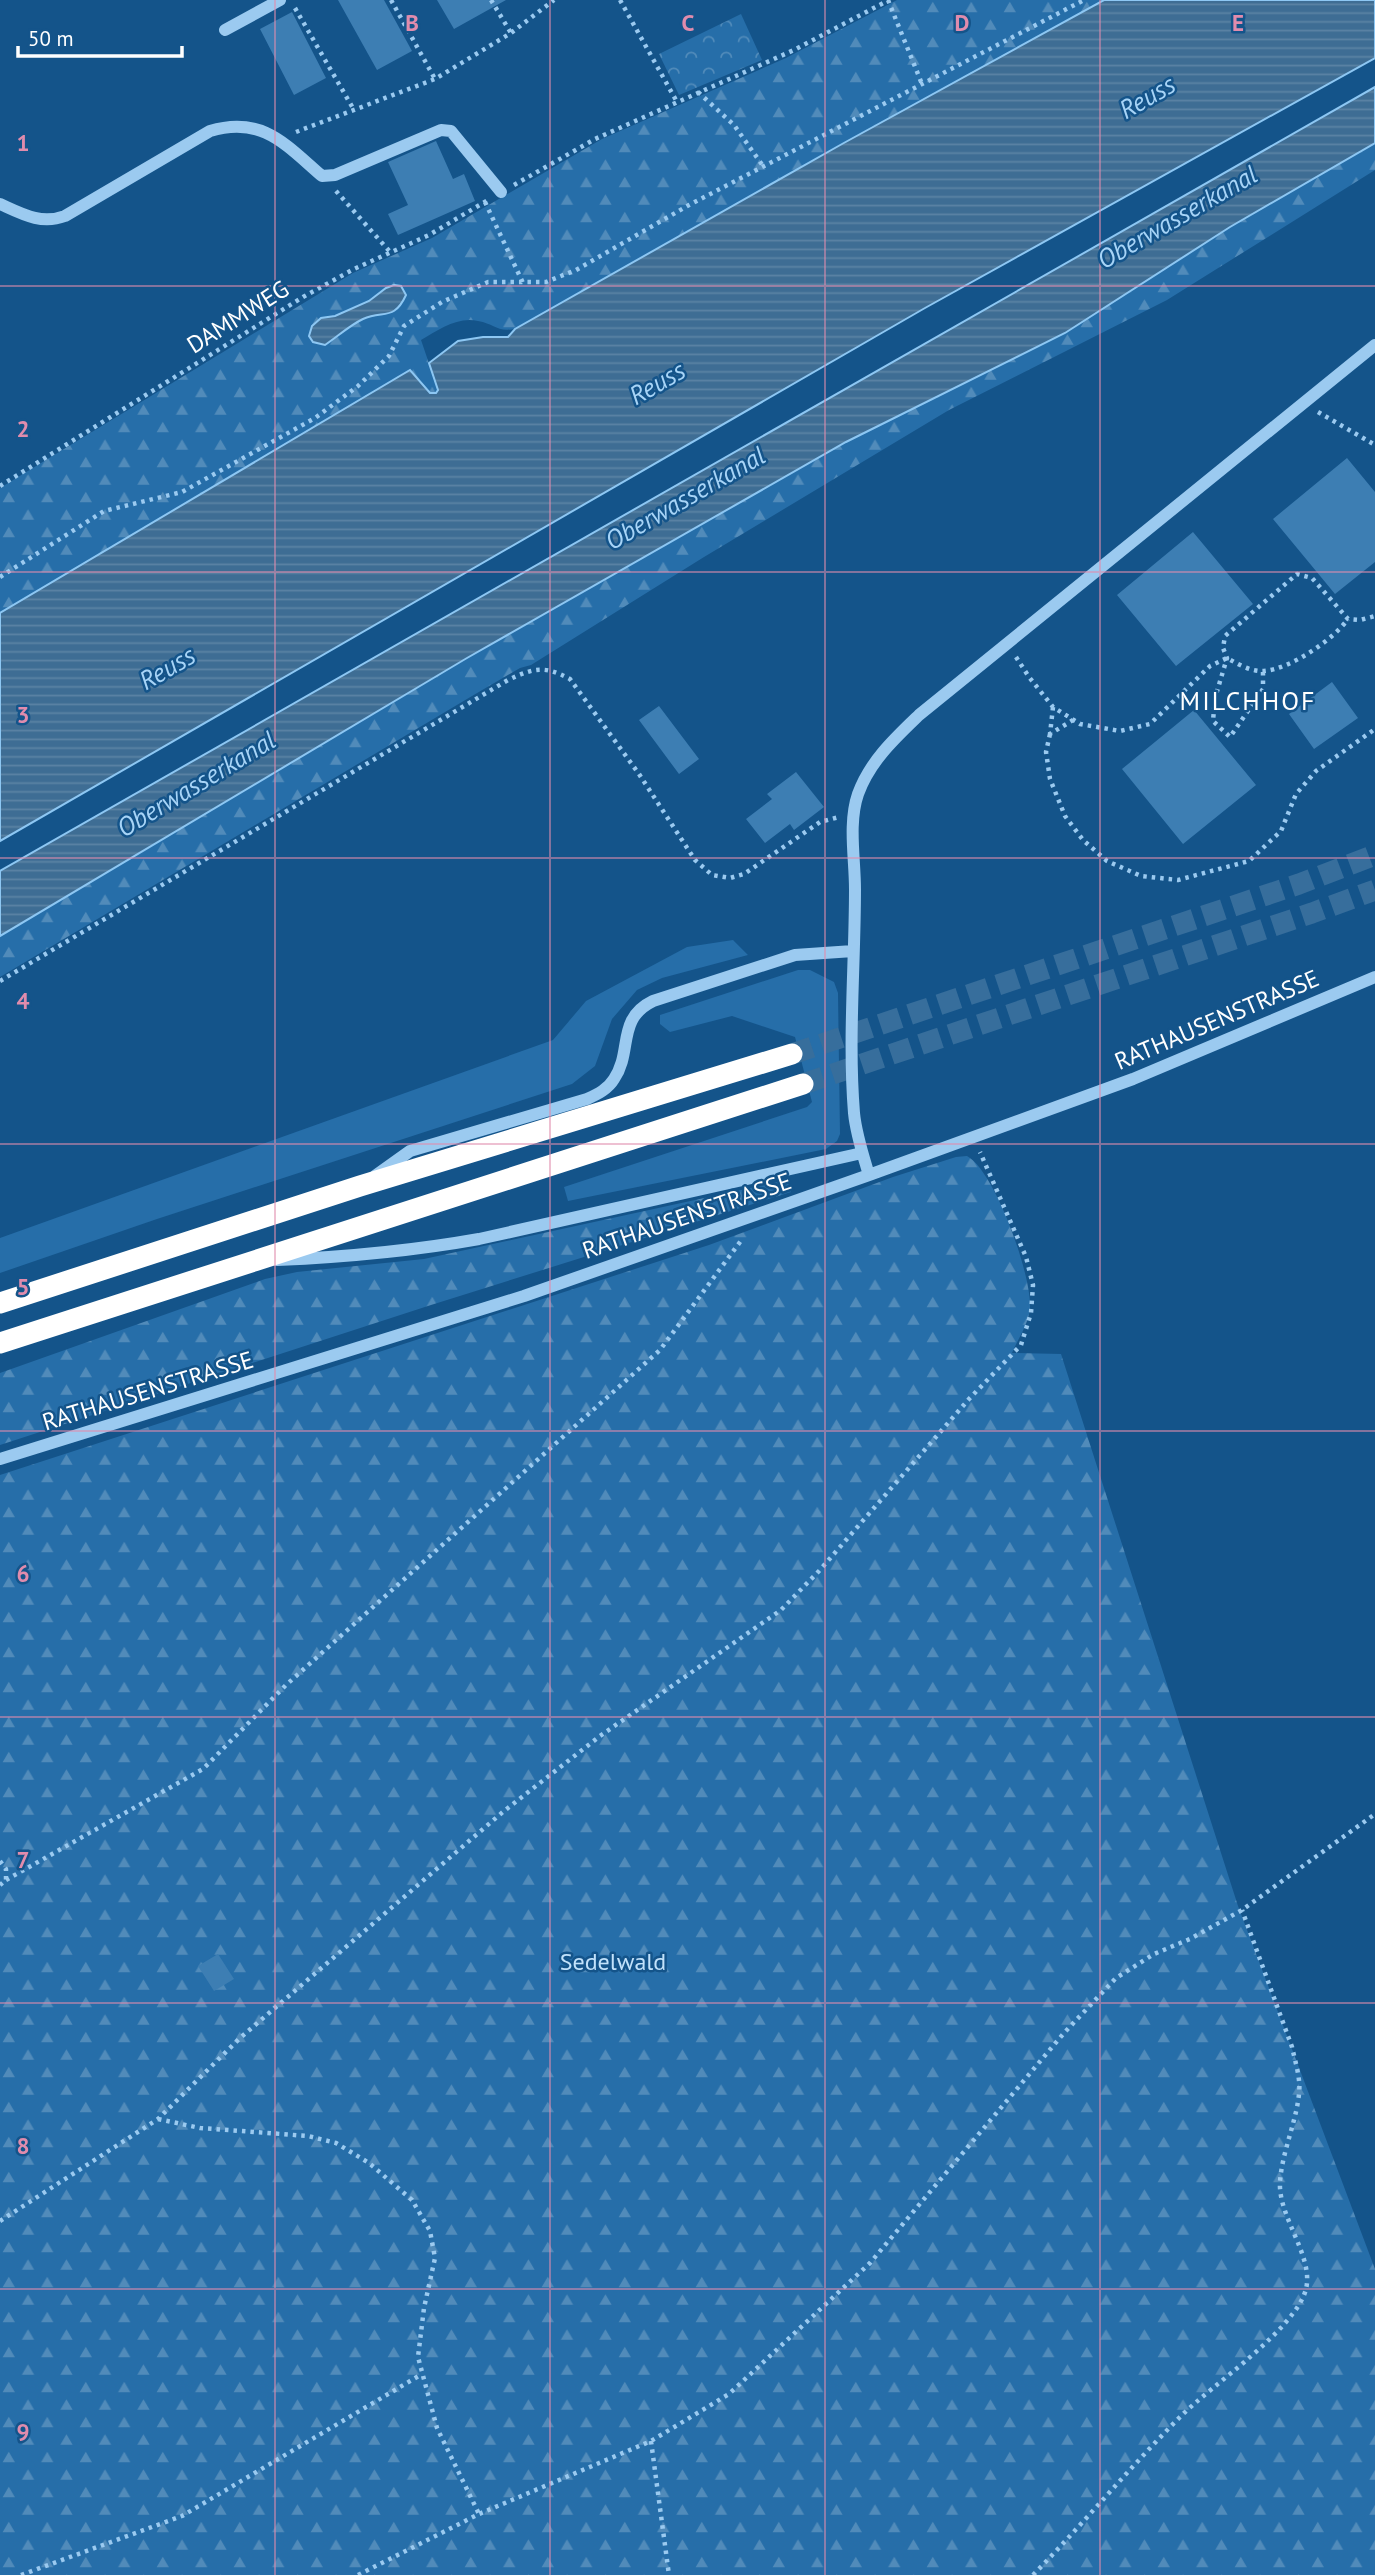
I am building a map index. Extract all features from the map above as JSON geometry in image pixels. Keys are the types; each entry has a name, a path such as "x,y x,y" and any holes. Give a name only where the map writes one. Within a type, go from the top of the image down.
{"highway":[{"path":"0,1303 360,1186 792,1054"},
{"path":"0,1343 803,1084"}],"street":[{"path":"225,30 280,0"},
{"path":"0,204 27,217 53,220 65,216 210,131 228,126 248,126 265,131 279,139 322,176 335,175 441,130 451,131 501,192"},
{"path":"869,1175 854,1113 853,951 854,818 859,792 868,772 890,742 919,715 1375,345"},
{"path":"360,1186 410,1151 587,1099 603,1091 614,1080 621,1066 632,1018 638,1010 653,1000 795,955 853,951"},
{"name":"RATHAUSENSTRASSE","path":"0,1459 524,1296 1133,1079 1375,977"},
{"path":"248,1262 342,1258 420,1250 862,1153"}],"path":[{"path":"290,0 354,110"},
{"path":"391,0 435,79"},
{"path":"491,0 510,33"},
{"path":"279,139 435,79 510,33 554,0"},
{"path":"620,0 677,102"},
{"path":"889,0 922,84"},
{"name":"DAMMWEG","path":"0,486 303,297 354,269 429,235 595,139 794,50 889,0"},
{"path":"0,577 104,511 182,492 315,418 358,386 389,356 404,326 442,302 488,282 546,282 576,270 689,205 1084,0"},
{"path":"698,92 734,125 763,166"},
{"path":"322,176 391,253"},
{"path":"485,202 523,283"},
{"path":"1307,402 1313,410 1375,445"},
{"path":"1263,672 1263,689 1230,737 1213,722 1215,698 1227,658 1223,648 1224,636 1297,574 1312,578 1348,619 1360,620 1375,616"},
{"path":"1227,658 1246,668 1263,672 1290,663 1330,639 1348,619"},
{"path":"1008,641 1028,677 1053,707 1080,724 1120,731 1150,724 1210,666 1227,658"},
{"path":"0,981 508,680 532,669 553,670 569,679 639,774 695,860 712,875 730,878 744,874 820,822 831,818 854,818"},
{"path":"1053,707 1046,752 1050,779 1065,816 1083,840 1107,861 1141,876 1178,880 1249,861 1281,831 1296,794 1316,771 1375,729"},
{"path":"1050,734 1073,720"},
{"path":"0,2221 158,2119 240,2038 504,1811 600,1736 781,1610 867,1518 969,1399 1021,1345 1031,1313 1032,1285 1026,1257 973,1138"},
{"path":"0,1885 203,1769 286,1685 660,1350 762,1212"},
{"path":"358,2575 479,2514 651,2441 729,2393 870,2263 1064,2033 1116,1978 1154,1954 1190,1939 1242,1910 1375,1814"},
{"path":"0,1861 6,1869 6,1880"},
{"path":"1033,2575 1183,2414 1254,2353 1300,2306 1306,2287 1307,2274 1282,2203 1280,2182 1300,2092 1296,2066 1292,2047 1242,1910"},
{"path":"158,2119 200,2128 308,2136 336,2143 369,2163 412,2200 430,2231 435,2258 424,2308 418,2357 437,2428 479,2514"},
{"path":"21,2575 182,2516 422,2374"},
{"path":"651,2441 669,2575"}],"green space":[{"path":"897,0 1104,0 515,329 499,329 484,322 463,320 434,332 421,340 438,390 436,393 430,393 410,371 0,613 0,488 353,273 432,238 602,139 786,58"},
{"path":"741,14 762,60 679,95 659,54"},
{"path":"1375,143 1375,170 1167,300 949,410 704,557 531,665 520,668 472,696 0,977 0,936 467,658 846,442 1065,333 1230,227"},
{"path":"733,940 748,955 662,978 637,990 612,1019 595,1066 572,1084 0,1273 0,1238 553,1040 586,1001 687,947"},
{"path":"798,970 810,970 834,982 838,993 840,1134 837,1141 826,1149 568,1201 564,1187 807,1107 812,1102 795,1037 732,1016 670,1032 660,1024 660,1015"},
{"name":"Sedelwald","path":"967,1156 978,1166 1000,1202 1025,1273 1030,1308 1012,1353 1061,1354 1238,1906 1375,2269 1375,2575 0,2575 0,1475 709,1245 893,1177"},
{"path":"787,1180 791,1192 0,1445 0,1373 265,1279 297,1272 424,1259"}],"water":[{"name":"Reuss","path":"1104,0 1375,0 1375,58 925,308 0,841 0,613 410,370 430,393 436,393 438,390 429,363 458,341 508,337 515,329 842,144"},
{"name":"Oberwasserkanal","path":"1375,87 1375,143 1230,227 1065,333 846,442 467,658 0,936 0,871"},
{"path":"394,285 401,286 406,295 393,312 363,319 325,345 313,342 309,336 312,326 321,318 335,316 369,301"}],"building":[{"path":"338,0 384,0 412,51 377,70"},
{"path":"437,0 506,0 454,29"},
{"path":"292,12 326,78 294,95 260,29"},
{"path":"436,141 453,179 464,174 475,201 398,235 388,214 408,205 388,162"},
{"path":"1347,458 1375,492 1375,562 1335,594 1273,519"},
{"path":"1193,532 1253,604 1176,666 1117,595"},
{"path":"1332,682 1358,718 1314,749 1289,714"},
{"path":"659,706 699,759 679,774 639,720"},
{"path":"1194,710 1256,785 1183,844 1122,769"},
{"path":"796,772 824,807 794,830 790,824 765,843 746,819 772,799 767,794"},
{"path":"218,1954 234,1979 214,1991 198,1966"}],"tunnel":[{"path":"792,1054 1299,884 1375,855"},
{"path":"803,1084 1375,890"}],"district":[{"name":"MILCHHOF","path":"1248,701"}]}
